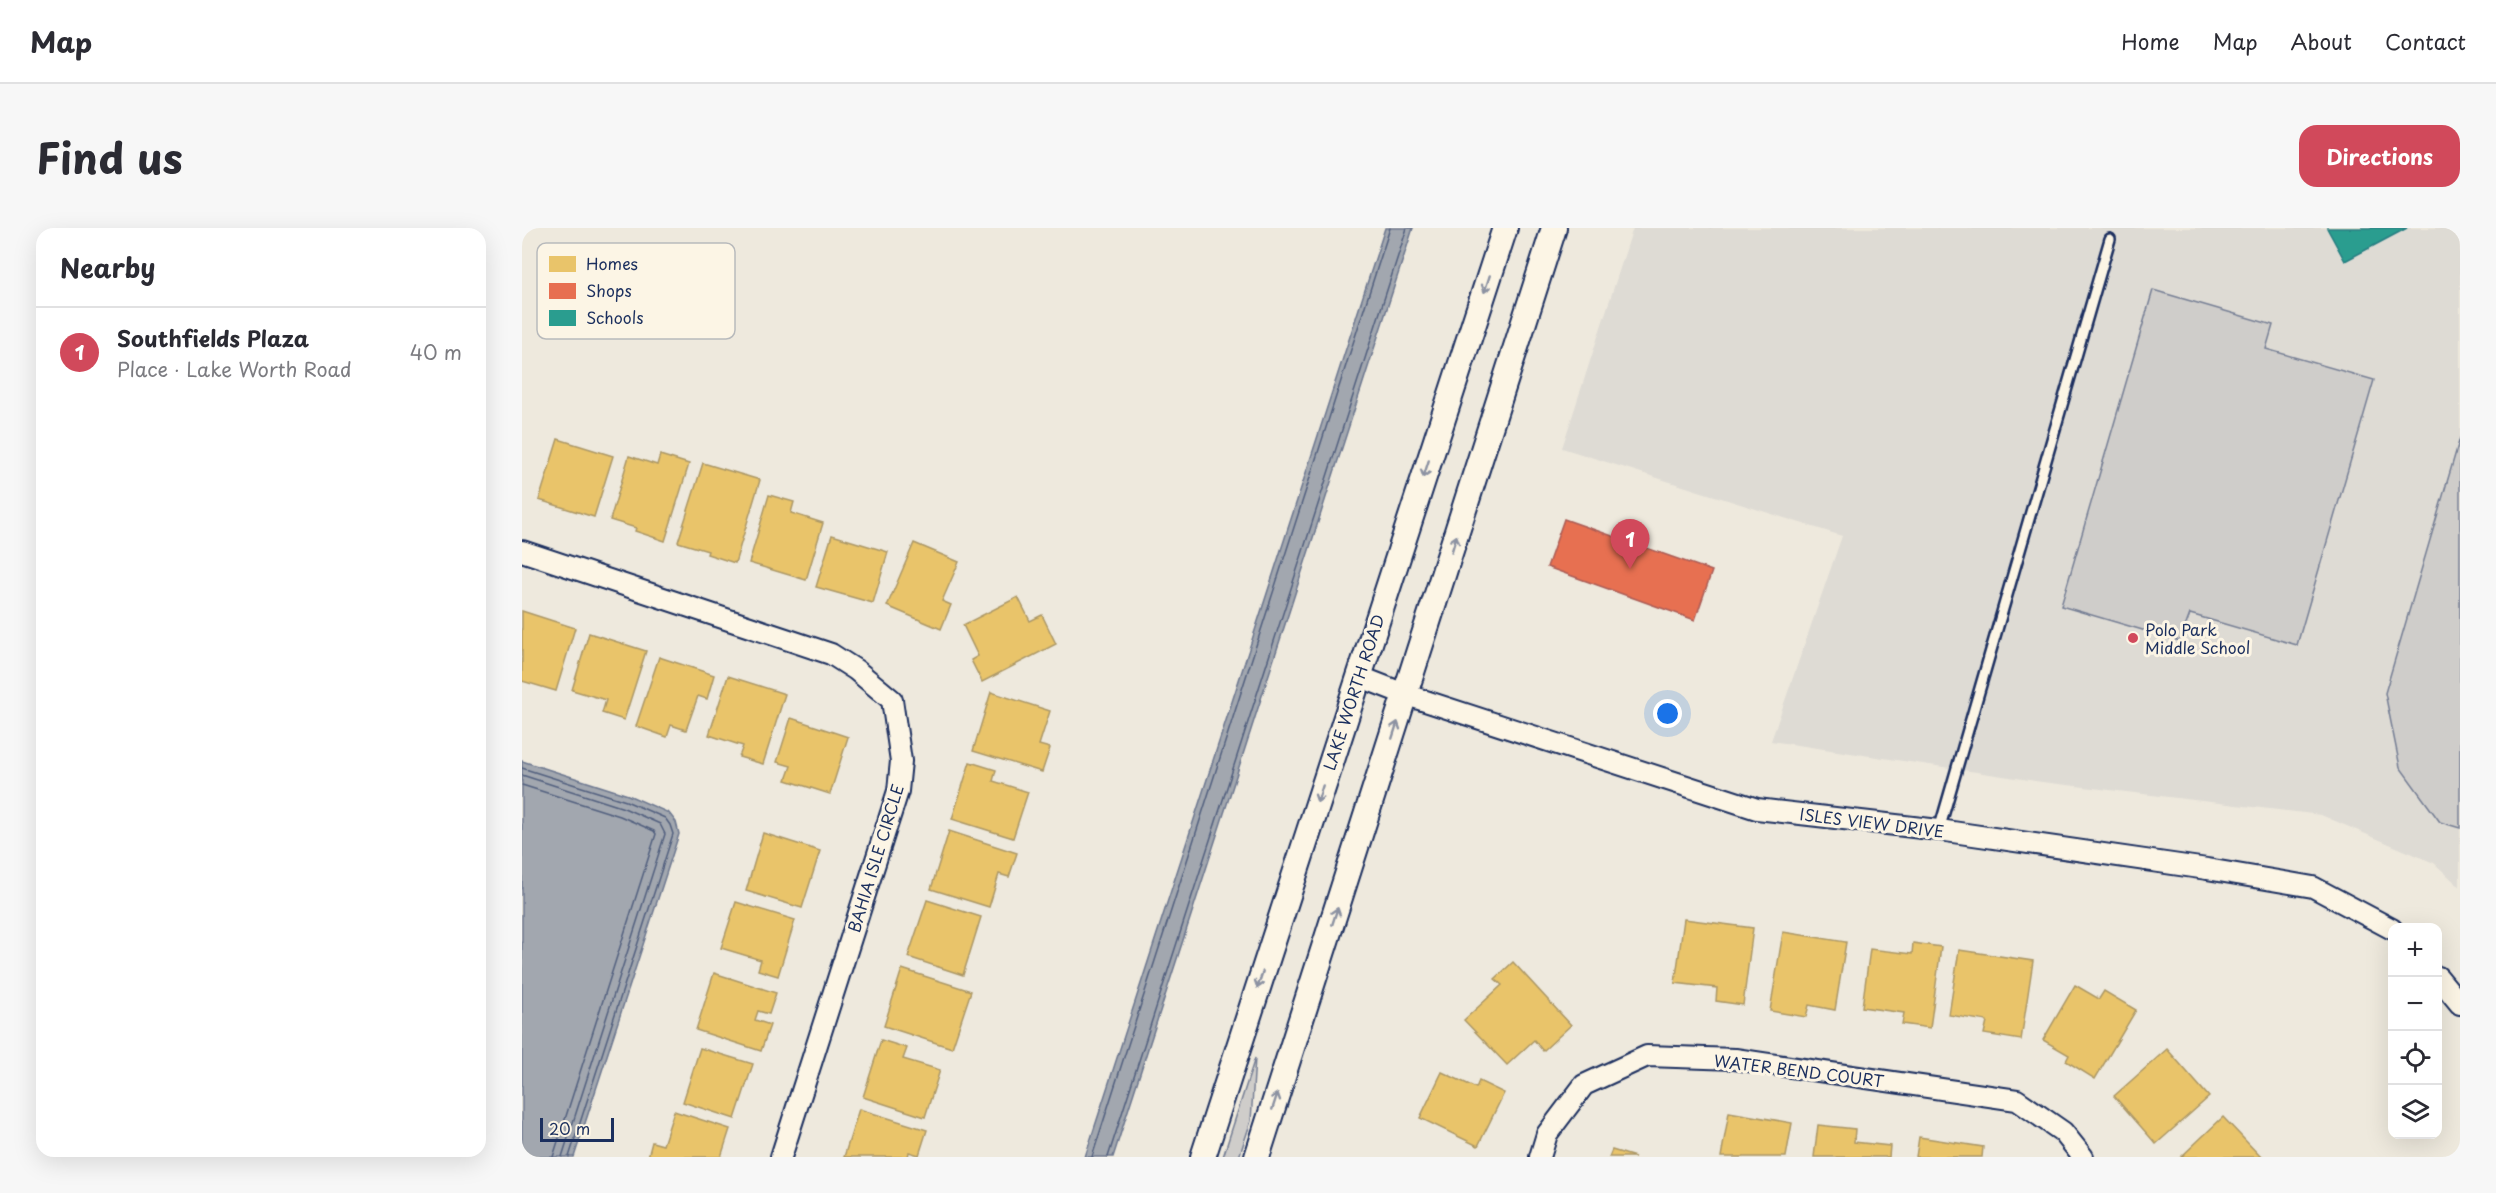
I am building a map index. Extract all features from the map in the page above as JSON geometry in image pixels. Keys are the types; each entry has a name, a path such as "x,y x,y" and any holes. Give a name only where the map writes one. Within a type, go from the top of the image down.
{"street":[{"name":"LAKE WORTH ROAD","path":"1203,1157 1505,228"},
{"path":"1257,1157 1407,694 1554,228"},
{"name":"BAHIA ISLE CIRCLE","path":"522,551 831,654 856,670 892,700 901,761 898,791 780,1157"},
{"name":"ISLES VIEW DRIVE","path":"1358,676 1757,809 1939,830 2207,869 2313,887 2388,927"},
{"path":"2442,982 2460,1004"},
{"name":"WATER BEND COURT","path":"1540,1157 1547,1134 1584,1085 1647,1056 1735,1059 2016,1100 2063,1132 2082,1157"}],"lane":[{"path":"1939,830 2110,239"}],"shaded area":[{"name":"Polo Park Middle School","path":"1633,228 2460,228 2460,887 2434,863 2321,815 2042,782 1771,741 1842,536 1562,448"},
{"path":"2153,290 2273,325 2266,349 2374,380 2297,645 2190,614 2180,641 2061,606"},
{"path":"2460,438 2460,828 2440,822 2400,767 2385,693"},
{"path":"1255,1058 1251,1121 1239,1157 1223,1157"}],"water":[{"path":"1385,228 1413,228 1113,1157 1085,1157"},
{"path":"522,761 628,795 669,813 676,822 679,834 574,1157 522,1157"}],"building: Homes":[{"path":"558,439 613,456 594,517 539,500"},
{"path":"660,455 689,464 665,541 635,531 636,528 610,520 629,456 657,465"},
{"path":"703,463 760,480 735,563 707,554 708,551 678,542"},
{"path":"769,495 794,502 791,513 823,523 806,580 749,563"},
{"path":"832,535 888,552 873,603 816,587"},
{"path":"914,543 959,562 942,601 951,605 941,629 887,606"},
{"path":"1018,597 1030,621 1042,615 1056,644 982,682 971,660 978,656 963,625"},
{"path":"522,611 575,628 556,691 522,681"},
{"path":"589,633 646,651 624,720 602,713 606,700 572,690"},
{"path":"659,657 714,675 707,699 698,696 686,730 671,725 667,737 636,726"},
{"path":"728,676 785,694 763,764 739,757 743,746 709,735"},
{"path":"991,692 1050,711 1039,745 1050,748 1042,772 973,751"},
{"path":"791,718 848,737 830,794 786,780 791,766 777,762"},
{"path":"970,762 996,770 993,781 1028,792 1013,838 952,819"},
{"path":"949,831 1017,853 1009,877 999,874 989,907 931,889"},
{"path":"763,833 820,851 802,908 746,891"},
{"path":"927,900 981,917 963,975 908,957"},
{"path":"736,902 795,920 778,976 758,970 761,960 721,948"},
{"path":"1684,919 1753,928 1743,1005 1716,1001 1717,988 1675,983"},
{"path":"1783,932 1846,942 1835,1010 1809,1005 1806,1017 1770,1011"},
{"path":"1913,943 1941,947 1930,1028 1902,1024 1904,1013 1862,1007 1870,949 1912,954"},
{"path":"1959,950 2033,961 2021,1040 1984,1034 1987,1021 1949,1015"},
{"path":"1513,962 1571,1025 1543,1051 1534,1040 1507,1065 1464,1020 1502,985 1495,979"},
{"path":"902,969 971,991 952,1048 884,1026"},
{"path":"714,973 776,993 769,1014 758,1011 755,1020 770,1025 761,1051 696,1030"},
{"path":"2075,985 2099,999 2104,991 2136,1010 2095,1079 2066,1061 2069,1055 2043,1040"},
{"path":"881,1040 907,1048 903,1059 940,1070 925,1117 863,1097"},
{"path":"700,1048 753,1064 735,1119 683,1102"},
{"path":"2167,1049 2209,1097 2156,1144 2114,1096"},
{"path":"1442,1072 1476,1088 1479,1081 1504,1093 1478,1146 1420,1118"},
{"path":"859,1109 927,1130 919,1155 909,1152 908,1157 844,1157"},
{"path":"674,1111 730,1129 721,1157 648,1157 652,1142 663,1145"},
{"path":"1729,1112 1792,1123 1786,1157 1721,1157"},
{"path":"2223,1117 2261,1157 2181,1157"},
{"path":"1818,1125 1855,1129 1854,1142 1890,1146 1889,1157 1814,1157"},
{"path":"1919,1137 1983,1147 1982,1157 1916,1157"},
{"path":"1612,1150 1635,1157 1609,1157"}],"building: Shops":[{"path":"1564,519 1712,571 1695,620 1547,567"}],"building: Schools":[{"path":"2327,228 2407,228 2345,261"}],"place":[{"name":"Southfields Plaza","path":"1630,569"},
{"name":"Polo Park Middle School","path":"2133,638"}]}
